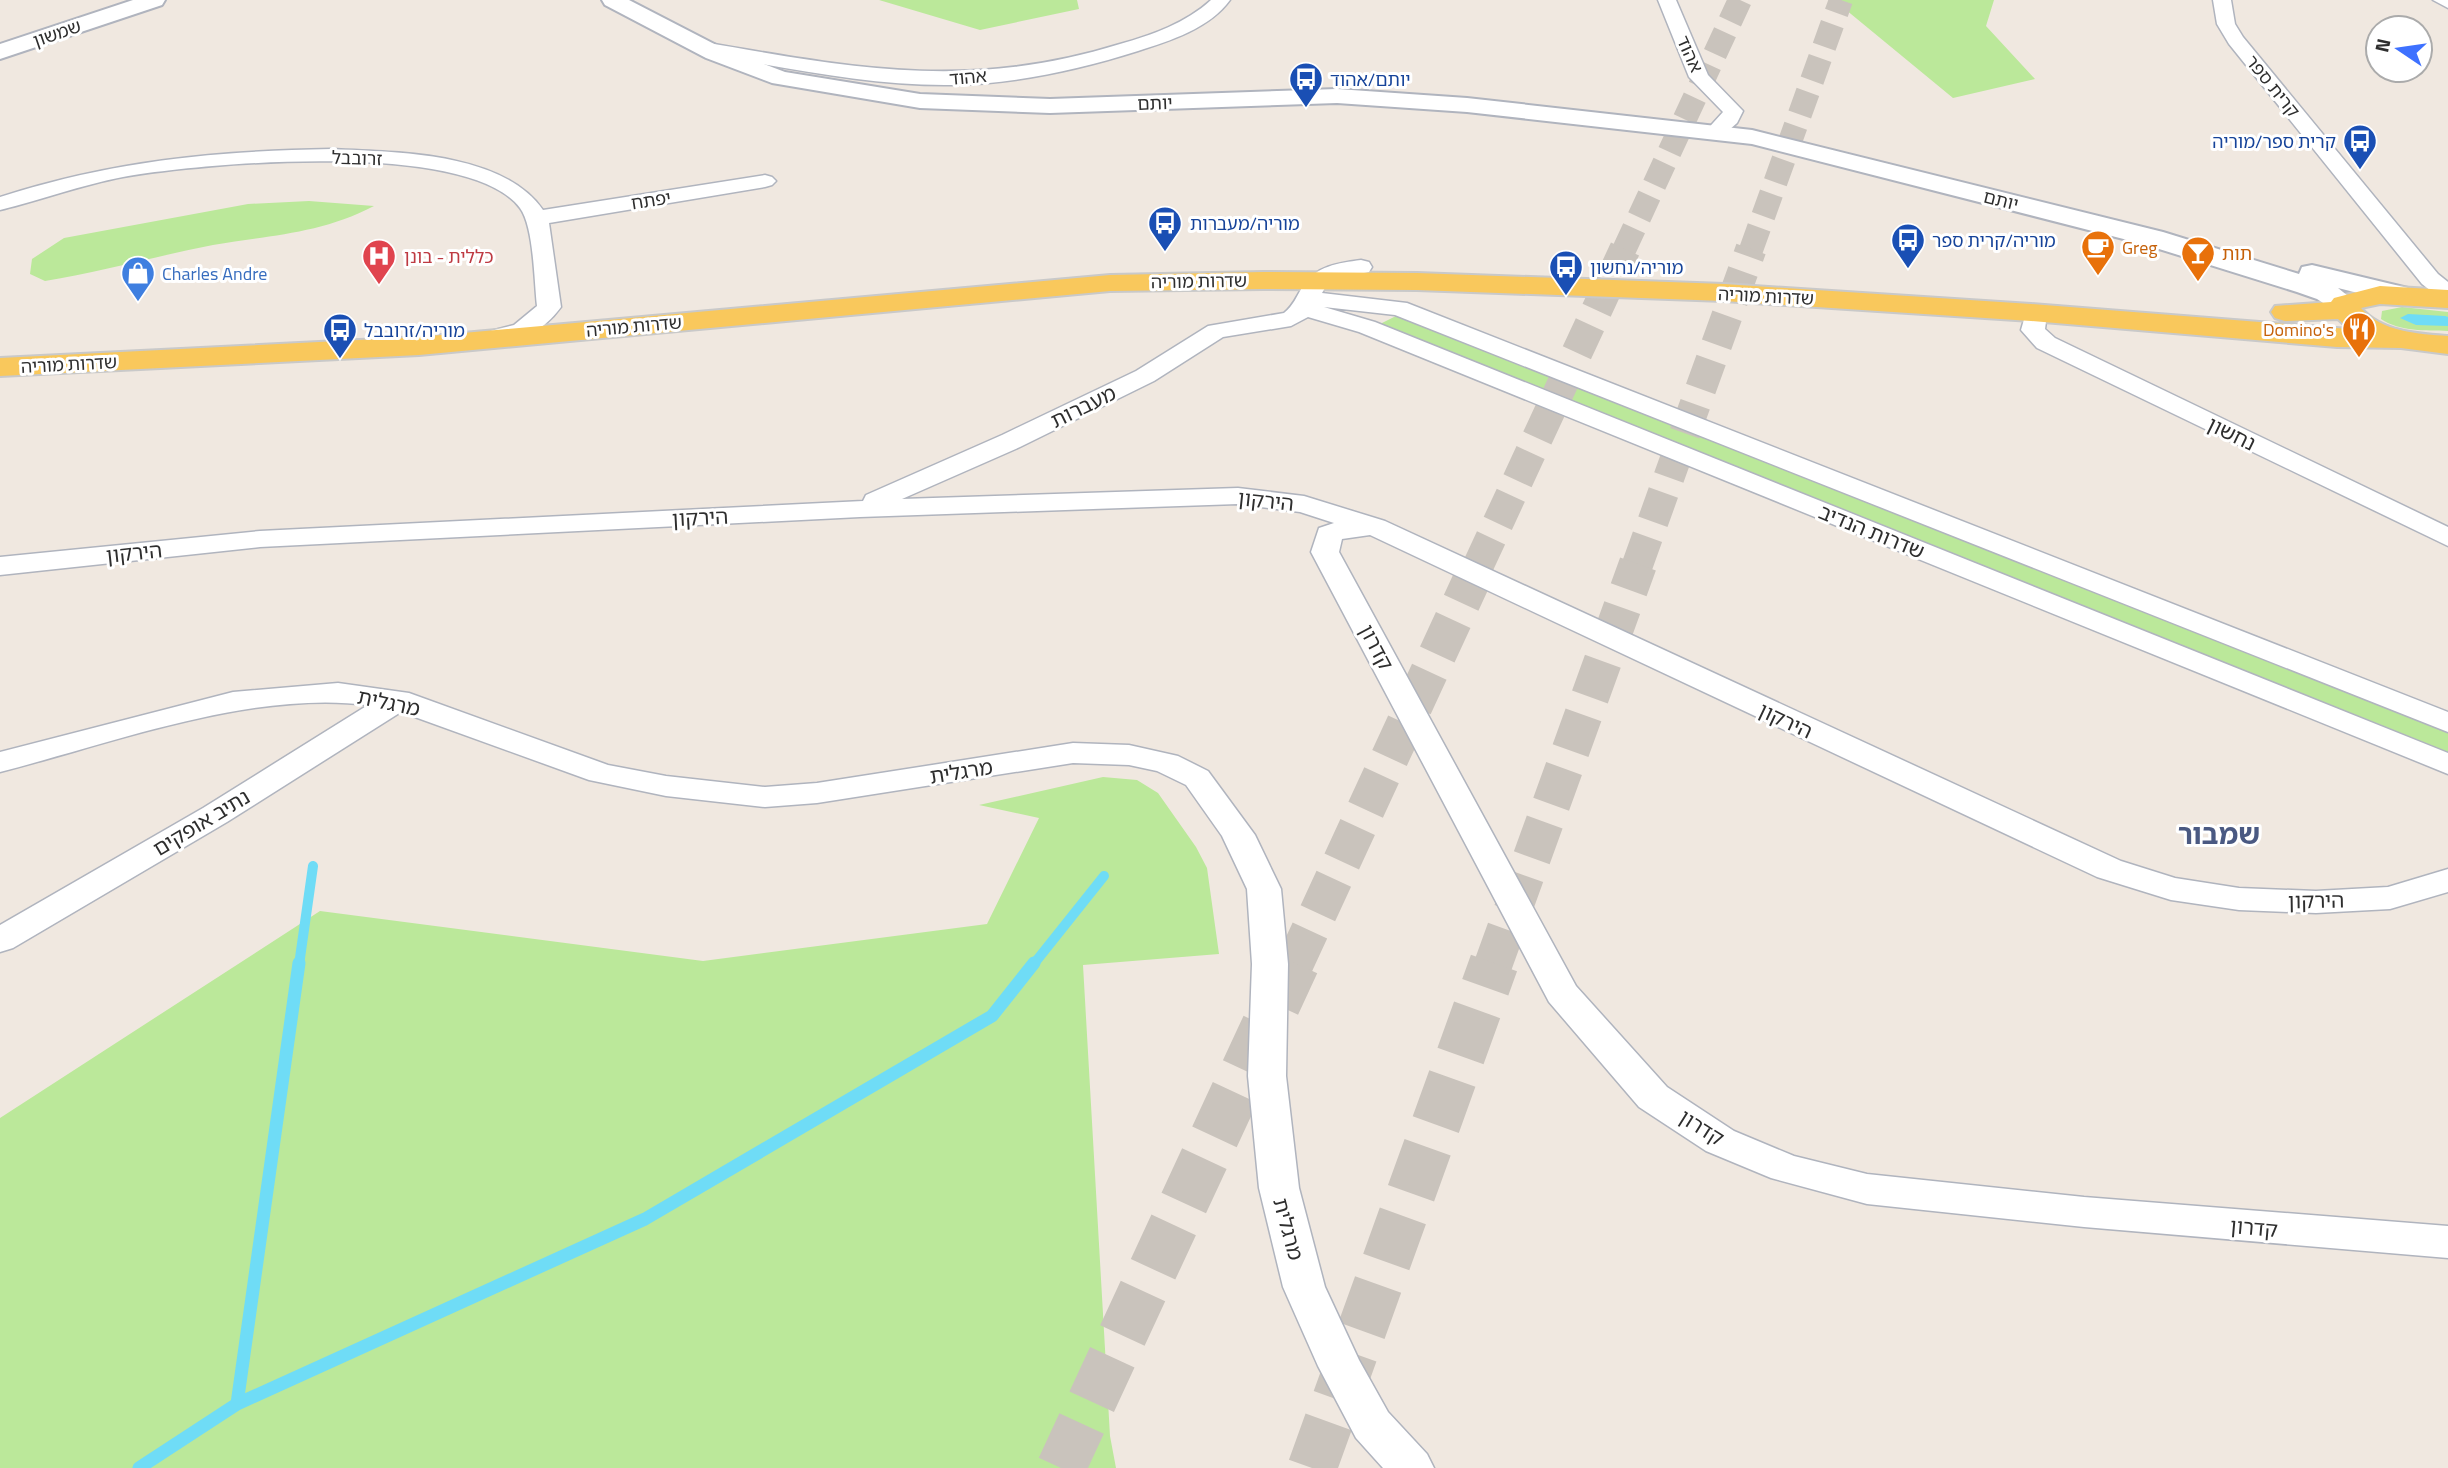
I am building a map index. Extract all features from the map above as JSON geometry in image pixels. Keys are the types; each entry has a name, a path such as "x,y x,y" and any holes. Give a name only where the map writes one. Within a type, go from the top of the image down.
{"main road":[{"name":"שדרות מוריה","path":"0,353 311,340 543,315 581,319 1111,271 1227,266 1602,272 1820,282 2235,312 2345,307 2365,297 2402,295 2448,299"},
{"name":"שדרות מוריה","path":"0,367 321,353 1110,283 1309,297 1411,282 1863,300 2337,338 2400,339"},
{"path":"2345,307 2368,327 2400,339 2447,346"}],"street":[{"name":"שמשון","path":"0,52 154,0"},
{"name":"יותם","path":"613,0 703,48 780,78 920,101 1050,106 1337,96 1467,105 1752,137 2152,238 2327,293 2345,307"},
{"name":"אהוד","path":"703,48 879,76 952,79 1016,72 1111,54 1171,33 1221,0"},
{"name":"אהוד","path":"1667,0 1699,77 1732,111"},
{"name":"קרית ספר","path":"2222,0 2226,24 2236,40 2430,279 2448,293"},
{"path":"2442,0 2448,3"},
{"path":"1714,133 1730,119 1732,111 1782,144"},
{"name":"יותם","path":"1714,133 1740,143 1820,161 1849,163"},
{"name":"זרובבל","path":"0,204 71,182 138,168 253,158 373,157 458,168 486,177 514,190 530,206 537,218"},
{"name":"יפתח","path":"537,218 765,181"},
{"path":"487,340 514,334 543,315 537,218"},
{"name":"יותם","path":"2152,238 2232,252 2402,295"},
{"path":"1309,297 1330,272 1361,267"},
{"path":"1406,312 1406,295 1411,282"},
{"name":"שדרות הנדיב","path":"1309,297 1380,304 1406,312 2448,723"},
{"name":"שדרות הנדיב","path":"1309,297 1380,332 2448,764"},
{"name":"מעברות","path":"860,509 1146,376 1216,331 1291,319 1309,297"},
{"name":"נחשון","path":"2035,314 2033,330 2046,343 2448,538"},
{"name":"הירקון","path":"0,566 260,539 860,509 1238,496 1304,504 1375,527 2109,869 2171,889 2239,899 2316,902 2390,898 2448,880"},
{"name":"קדרון","path":"1375,527 1346,528 1329,534 1325,552 1562,993 1653,1097 1720,1141 1785,1168 1867,1189 2084,1212 2448,1242"},
{"name":"מרגלית","path":"0,762 233,701 338,692 398,700 600,773 666,786 765,797 817,793 1073,754 1129,755 1167,763 1197,778 1238,835 1264,889 1270,964 1267,1076 1279,1188 1304,1287 1340,1366 1372,1425 1411,1468"},
{"name":"נתיב אופקים","path":"0,940 215,816 398,700"}],"green space":[{"path":"879,0 1077,0 1079,9 980,30"},
{"path":"1834,0 1994,0 1986,26 2035,79 1953,98"},
{"path":"309,201 374,206 334,223 295,232 213,245 45,281 30,274 32,259 64,238 248,204"},
{"path":"2402,307 2448,312 2448,331 2405,328 2381,319 2382,311"},
{"path":"1400,314 2448,732 2448,757 1378,325"},
{"path":"1103,777 1137,780 1158,793 1196,847 1207,868 1219,954 1083,965 1110,1436 1116,1468 0,1468 0,1118 320,911 703,961 987,924 1039,818 979,805"}],"water":[{"path":"2408,314 2445,316 2448,317 2448,326 2416,325 2400,318"}],"waterway":[{"path":"299,965 313,866"},
{"path":"1033,965 1104,876"},
{"path":"237,1404 299,963"},
{"path":"237,1404 645,1219 992,1016 1034,963"},
{"path":"139,1468 237,1404"}],"tunnel":[{"path":"1624,250 1740,0"},
{"path":"1751,250 1841,0"},
{"path":"1478,566 1625,249"},
{"path":"1637,566 1751,249"},
{"path":"1294,965 1479,564"},
{"path":"1493,965 1638,564"},
{"path":"1061,1468 1295,963"},
{"path":"1312,1468 1494,963"}],"place":[{"name":"יותם/אהוד","path":"1306,109"},
{"name":"קרית ספר/מוריה","path":"2360,171"},
{"name":"מוריה/מעברות","path":"1165,253"},
{"name":"מוריה/קרית ספר","path":"1908,270"},
{"name":"Greg","path":"2098,277"},
{"name":"תות","path":"2198,283"},
{"name":"כללית - בונן","path":"379,286"},
{"name":"מוריה/נחשון","path":"1566,297"},
{"name":"Charles Andre","path":"138,303"},
{"name":"Domino's","path":"2359,359"},
{"name":"מוריה/זרובבל","path":"340,360"}],"district":[{"name":"שמבור","path":"2219,833"}]}
